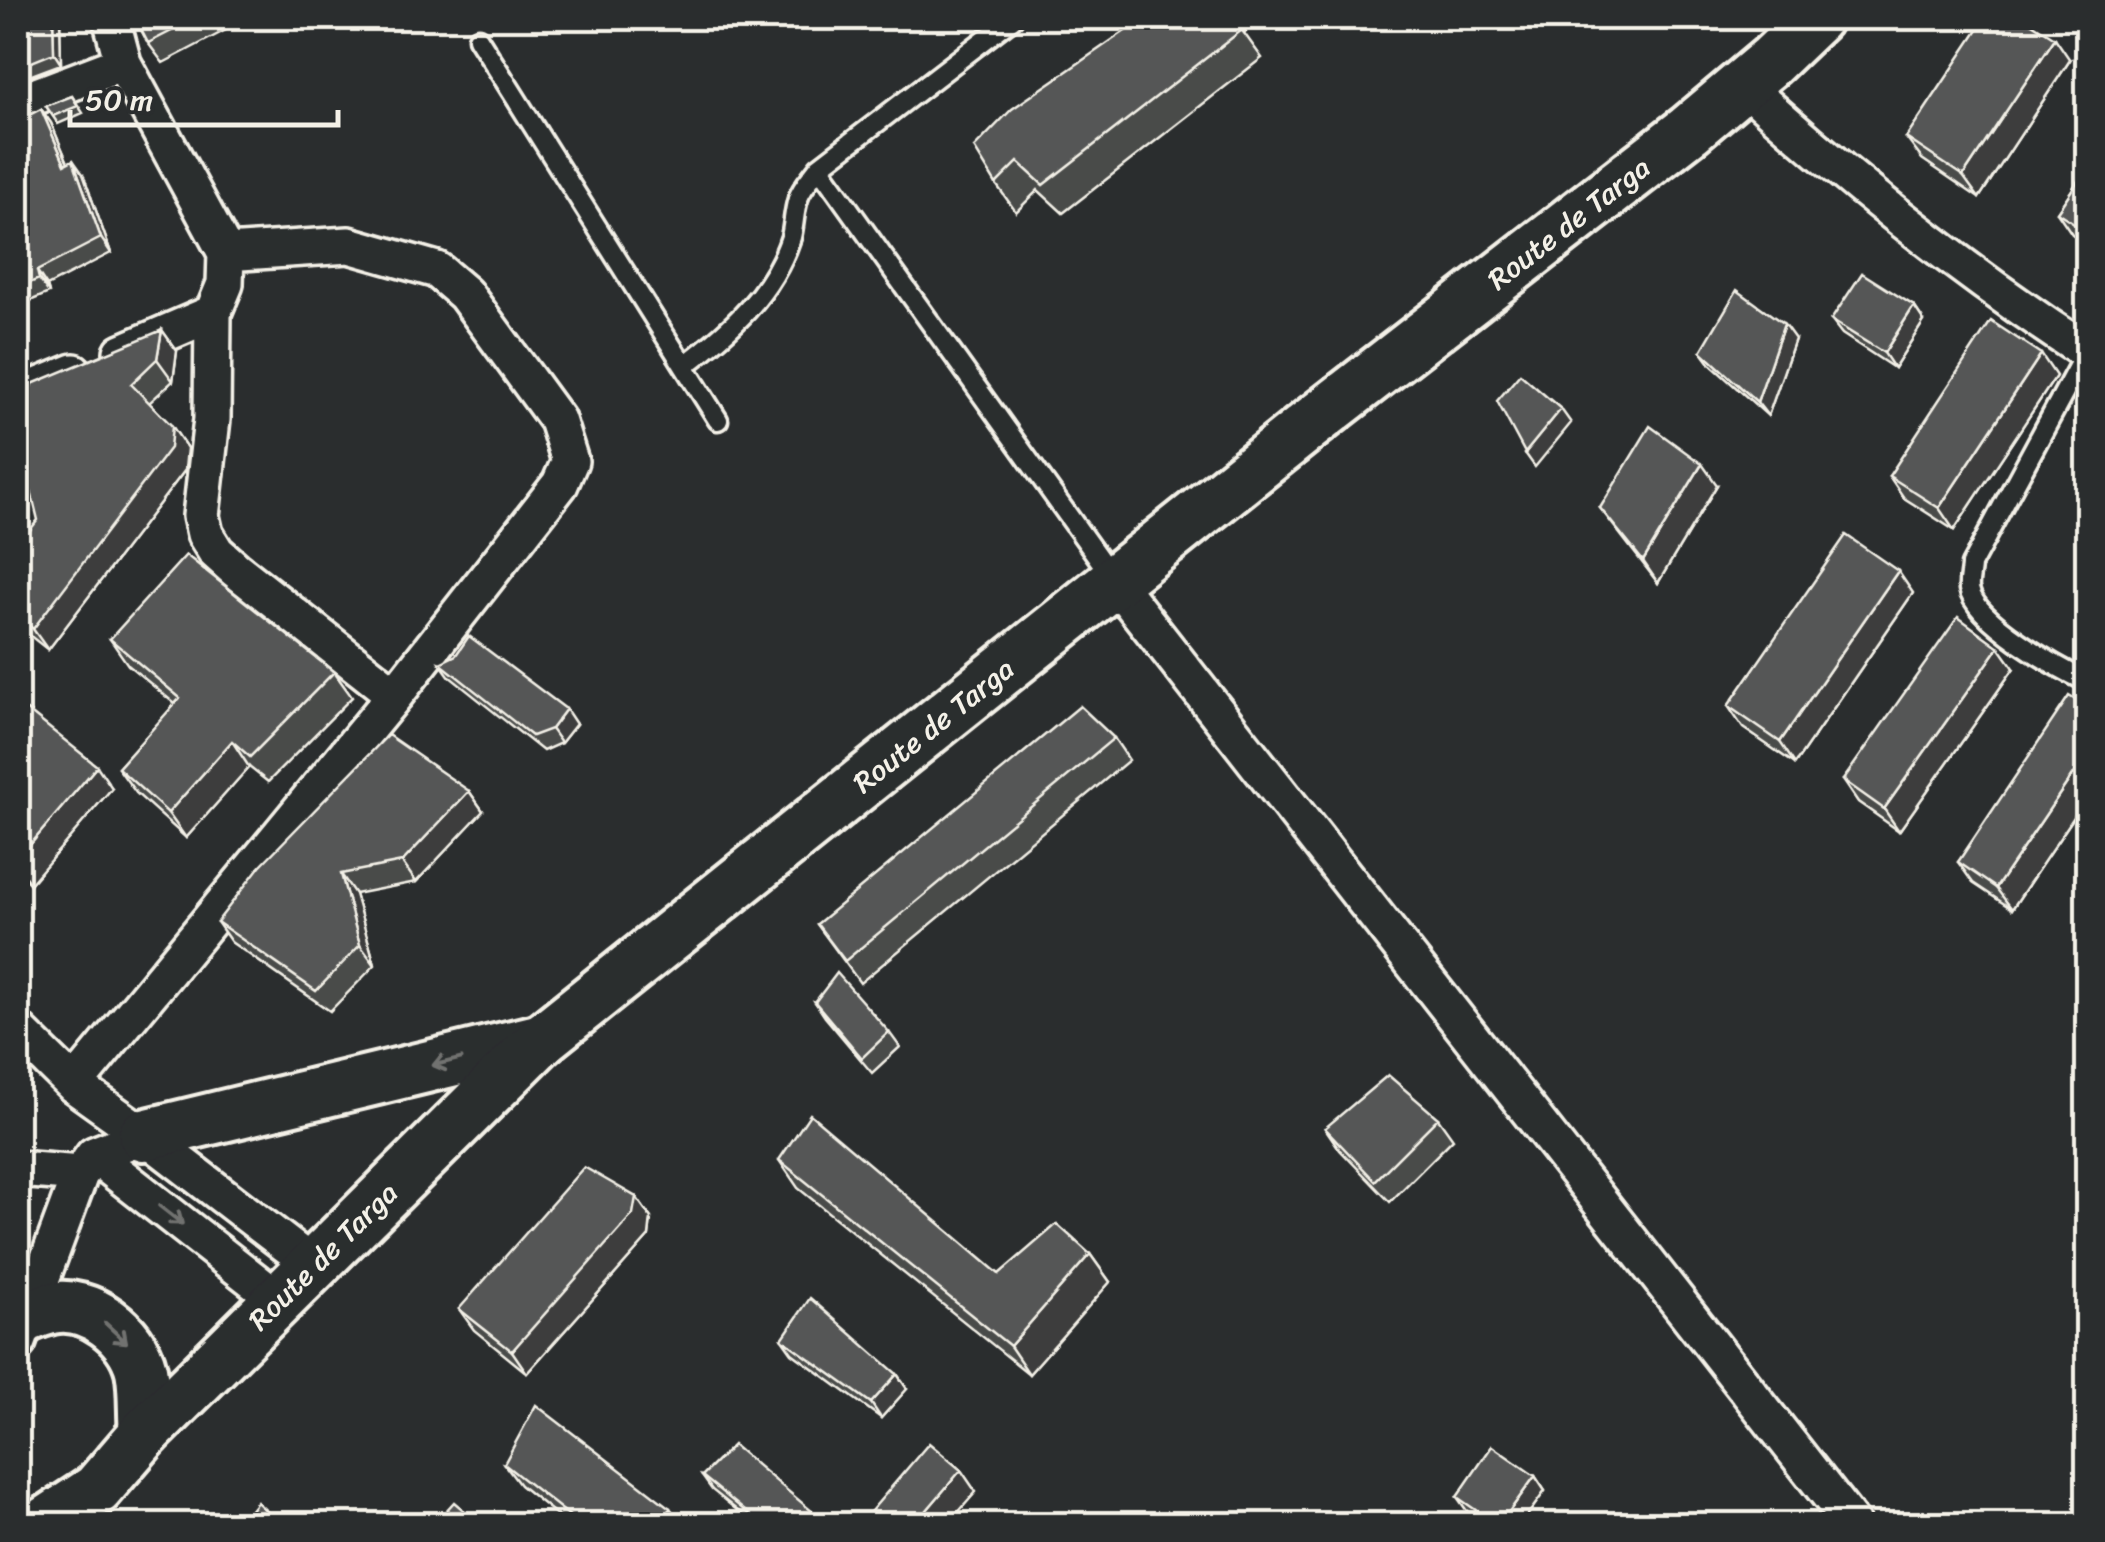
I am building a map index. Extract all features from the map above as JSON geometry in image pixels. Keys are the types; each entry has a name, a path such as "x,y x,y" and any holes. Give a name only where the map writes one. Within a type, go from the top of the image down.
{"main road":[{"name":"Route de Targa","path":"44,1524 88,1507 145,1433 542,1039 1743,85 1816,18"},
{"path":"144,1136 542,1039"},
{"path":"23,1329 53,1307 74,1308 94,1314 126,1339 142,1372 145,1433"}],"street":[{"path":"111,18 123,63 226,253 225,284 213,314 212,420 201,516 205,534 216,552 235,570 395,695"},
{"path":"18,103 123,63"},
{"path":"1743,85 1878,203 1993,292 2087,353"},
{"path":"74,1085 395,695 560,484 570,461 557,420 465,294 437,270 348,245 226,253"},
{"path":"18,395 213,314"},
{"path":"1115,582 1852,1524"},
{"path":"18,1030 74,1085 313,1264"},
{"path":"18,1169 87,1164 144,1136"},
{"path":"87,1164 279,1300"},
{"path":"23,1329 87,1164"}],"lane":[{"path":"684,366 755,304 791,236 798,196 819,167 1013,18"},
{"path":"478,38 718,420"},
{"path":"819,167 1115,582"},
{"path":"2087,353 1984,538 1971,565 1969,590 1981,610 2009,633 2088,682"}],"building":[{"path":"18,18 53,18 54,53 22,66 18,59"},
{"path":"135,18 197,18 148,43"},
{"path":"1144,18 1232,18 1242,30 1043,185 1018,162 996,184 974,148 1012,109"},
{"path":"1986,18 2024,18 2055,38 1963,176 1906,138"},
{"path":"72,96 78,106 53,116 46,106"},
{"path":"41,109 65,164 73,160 101,238 37,271 39,279 18,288 18,121"},
{"path":"2088,166 2088,232 2057,212"},
{"path":"1862,273 1914,306 1884,353 1831,320"},
{"path":"1737,290 1784,324 1757,402 1701,351"},
{"path":"1991,321 2041,354 1939,508 1889,476"},
{"path":"162,330 157,359 131,384 172,426 170,448 33,629 18,616 18,545 38,520 18,438 18,422 32,384"},
{"path":"1520,374 1561,409 1525,453 1497,401"},
{"path":"1650,426 1702,464 1643,561 1600,508"},
{"path":"1846,535 1898,571 1780,742 1728,706"},
{"path":"186,555 334,672 250,757 232,741 168,813 118,768 180,698 110,639"},
{"path":"1958,617 1999,647 1884,809 1843,780"},
{"path":"469,636 566,709 551,729 532,736 440,663 456,655"},
{"path":"2069,696 2088,708 2088,752 1996,888 1958,862"},
{"path":"18,703 97,766 18,859"},
{"path":"1080,706 1114,738 845,961 817,924"},
{"path":"388,735 469,791 402,862 341,874 360,945 316,991 217,922 260,866"},
{"path":"837,973 889,1032 862,1058 815,1002"},
{"path":"1388,1075 1438,1118 1375,1181 1325,1128"},
{"path":"810,1114 999,1274 1057,1224 1090,1254 1010,1346 779,1160"},
{"path":"584,1167 636,1197 633,1214 512,1351 459,1309"},
{"path":"810,1298 897,1374 871,1403 782,1339"},
{"path":"536,1405 670,1508 660,1524 580,1524 504,1464"},
{"path":"929,1443 961,1470 915,1524 860,1524"},
{"path":"733,1445 813,1512 801,1524 761,1524 702,1476"},
{"path":"1492,1446 1535,1476 1500,1524 1457,1497"},
{"path":"257,1502 280,1524 240,1524"},
{"path":"454,1502 480,1524 434,1524"}]}
